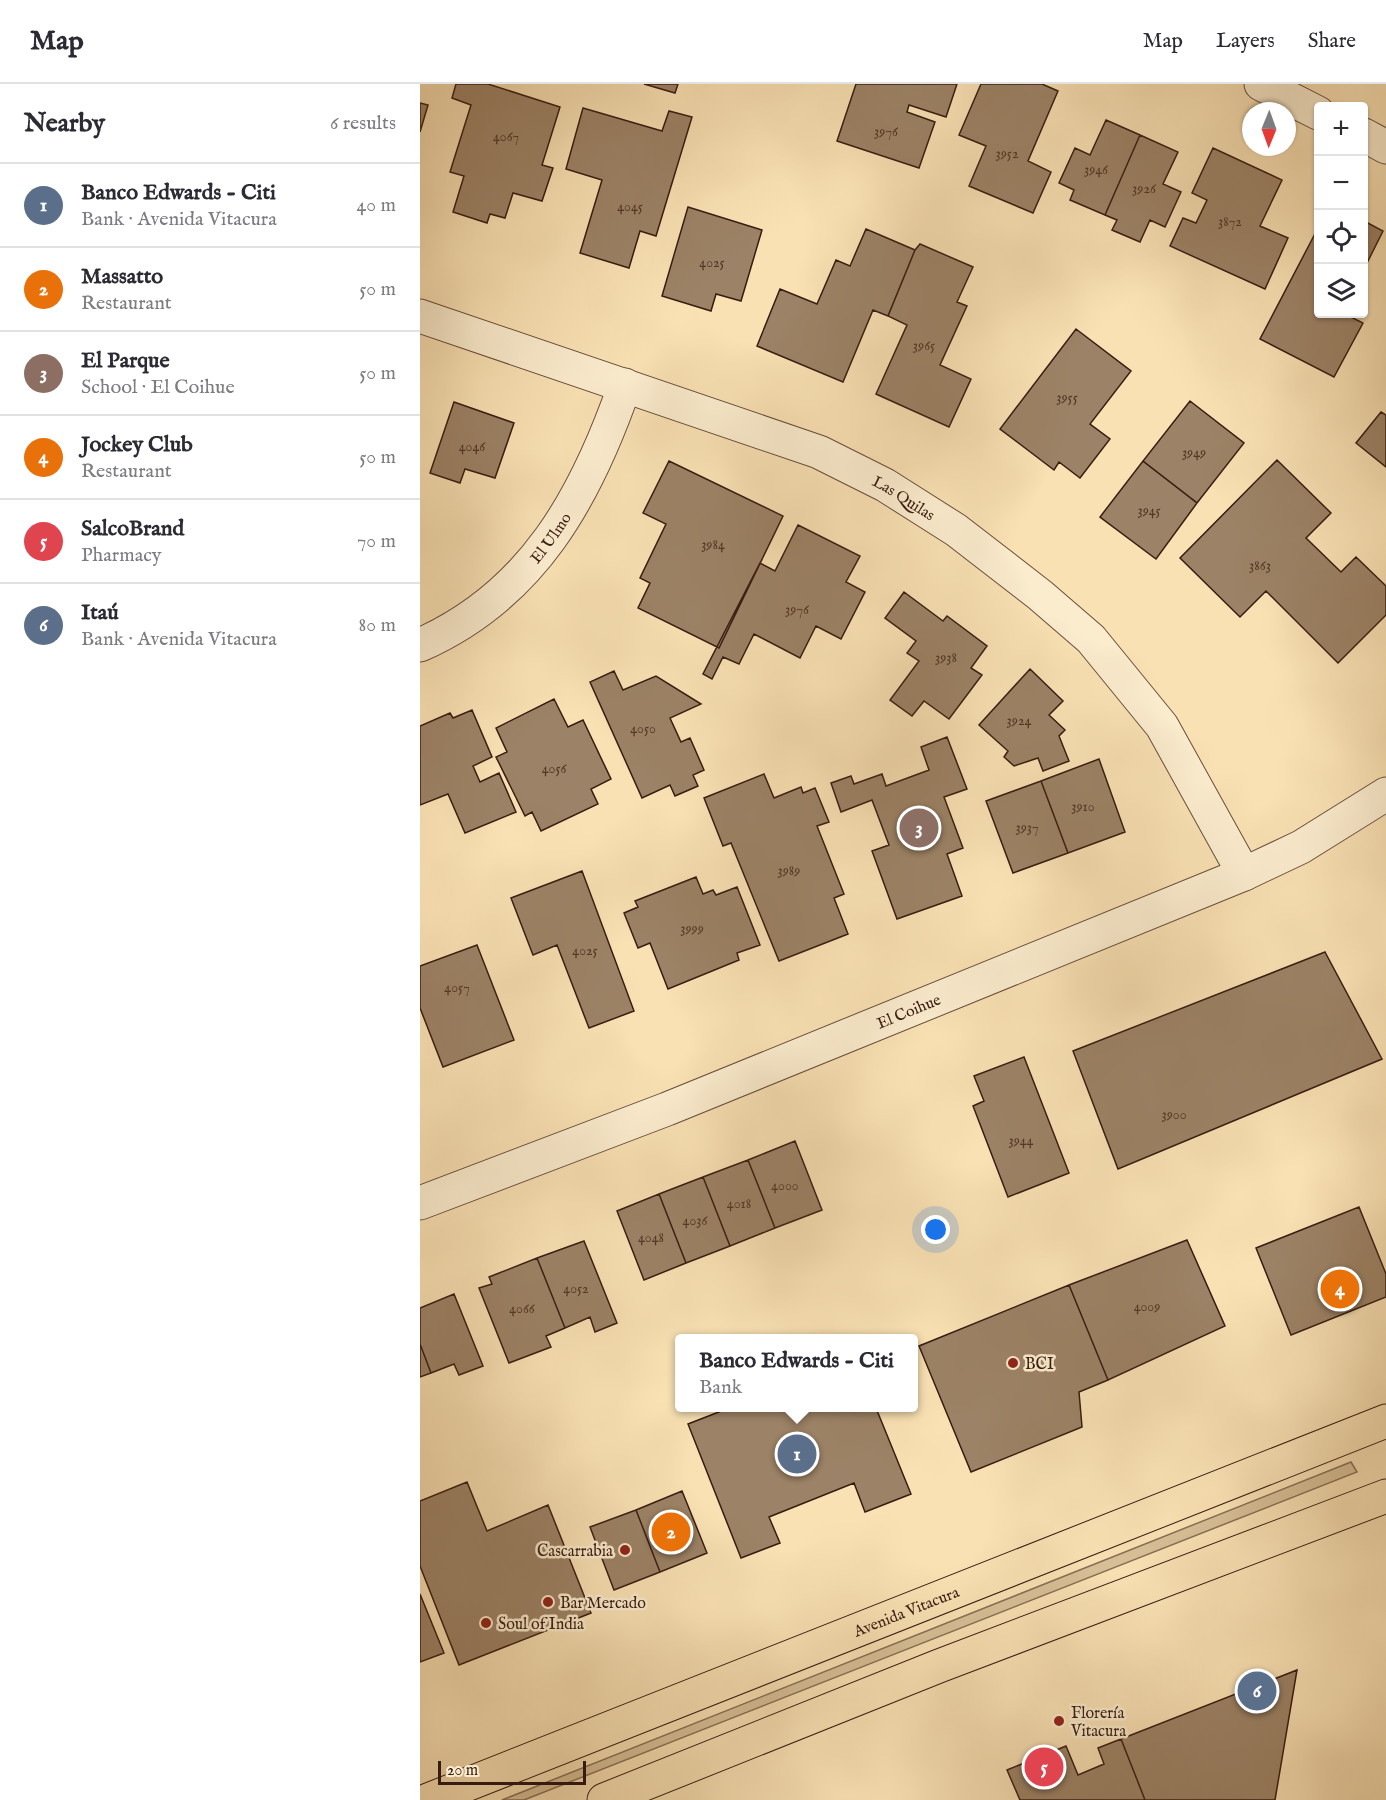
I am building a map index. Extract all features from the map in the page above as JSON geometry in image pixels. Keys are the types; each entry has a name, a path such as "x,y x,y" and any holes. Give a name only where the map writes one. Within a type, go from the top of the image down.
{"main road":[{"name":"Avenida Vitacura","path":"428,1800 1386,1421"},
{"path":"604,1800 961,1658 1386,1496"}],"street":[{"path":"1261,84 1314,111"},
{"path":"1368,137 1386,147"},
{"name":"Las Quilas","path":"420,316 819,452 867,475 956,530 1040,595 1091,639 1162,726 1244,874"},
{"name":"El Ulmo","path":"420,645 455,629 507,590 549,543 592,469 609,433 625,385"},
{"name":"El Coihue","path":"420,1203 667,1109 1244,874 1301,847 1386,794"}],"shaded area":[{"path":"1351,1462 1357,1472 524,1800 502,1800"}],"building":[{"path":"456,84 488,84 560,107 542,165 553,168 542,201 513,193 505,218 490,214 487,223 453,212 464,176 450,172 471,105 452,98"},
{"path":"644,84 678,84 675,93"},
{"path":"856,84 957,84 946,117 909,105 907,112 935,122 919,168 837,141"},
{"path":"981,84 1042,84 1058,91 1028,161 1051,172 1033,213 969,186 986,146 959,135"},
{"path":"420,103 428,105 420,132"},
{"path":"583,108 662,131 669,111 692,117 656,236 640,231 629,268 580,253 602,180 566,169"},
{"path":"1106,120 1140,135 1105,215 1070,200 1074,190 1059,183 1075,148 1090,155"},
{"path":"1140,135 1178,152 1163,184 1181,192 1165,227 1150,220 1140,242 1112,230 1117,220 1105,215"},
{"path":"1213,148 1282,180 1260,226 1288,238 1265,289 1170,246 1183,218 1196,223 1207,200 1192,193"},
{"path":"688,207 762,230 741,301 716,294 711,311 662,296"},
{"path":"1368,223 1383,231 1368,261"},
{"path":"866,229 915,250 888,316 873,310 843,382 757,346 780,289 817,304 836,260 850,266"},
{"path":"1314,236 1314,318 1353,318 1363,323 1334,377 1260,339"},
{"path":"920,244 973,267 957,302 967,306 940,365 971,379 949,427 876,394 907,325 888,316 915,250"},
{"path":"1076,329 1131,371 1090,424 1110,439 1080,478 1059,462 1054,470 1000,429"},
{"path":"1190,401 1244,443 1197,503 1143,461"},
{"path":"454,402 514,423 495,478 465,469 460,483 430,473"},
{"path":"1381,412 1386,415 1386,467 1356,443"},
{"path":"1277,460 1331,513 1306,538 1341,572 1356,557 1386,586 1386,615 1338,663 1266,591 1240,617 1180,558"},
{"path":"669,461 783,516 719,648 638,608 650,583 640,578 666,524 643,513"},
{"path":"1143,461 1197,503 1156,559 1100,517"},
{"path":"798,525 860,556 846,582 865,592 841,639 816,626 800,658 754,634 739,664 723,657 712,679 703,674 760,563 775,571"},
{"path":"904,592 943,621 947,616 987,646 971,668 982,675 949,719 924,701 912,716 890,700 919,661 907,653 916,641 885,618"},
{"path":"1030,669 1063,701 1049,715 1065,730 1059,736 1069,761 1043,771 1038,758 1014,766 1004,757 1008,751 979,725"},
{"path":"614,671 623,690 656,676 701,704 670,718 681,742 690,738 704,770 693,775 698,786 675,796 670,785 642,798 590,682"},
{"path":"554,699 568,727 583,720 611,779 591,789 598,804 541,831 532,812 525,816 496,757 507,752 496,728"},
{"path":"472,710 492,757 473,766 480,782 499,773 516,812 465,833 448,794 420,805 420,726 450,713 453,718"},
{"path":"947,737 967,789 944,797 963,848 947,854 962,896 897,919 872,851 889,845 872,800 841,812 831,783 851,776 854,784 882,774 886,786 929,770 921,747"},
{"path":"1099,759 1125,832 1068,853 1041,781"},
{"path":"764,774 774,798 801,787 803,793 815,788 829,822 817,826 844,894 834,898 848,934 779,961 731,843 723,846 704,798"},
{"path":"1041,781 1068,853 1013,873 986,801"},
{"path":"582,871 634,1011 589,1028 557,945 533,955 511,898"},
{"path":"696,877 703,894 713,890 716,895 737,887 760,945 737,953 739,960 668,989 650,943 638,948 624,913 638,907 635,901"},
{"path":"477,945 514,1040 443,1067 420,1008 420,966"},
{"path":"1325,952 1382,1059 1118,1169 1073,1051"},
{"path":"1024,1057 1069,1173 1008,1197 973,1106 984,1101 974,1076"},
{"path":"795,1141 822,1210 775,1228 748,1160"},
{"path":"748,1160 775,1228 730,1246 703,1177"},
{"path":"703,1177 730,1246 686,1263 659,1194"},
{"path":"659,1194 686,1263 644,1280 617,1211"},
{"path":"1359,1207 1386,1274 1386,1297 1291,1335 1256,1248"},
{"name":"BCI","path":"1187,1240 1225,1326 1108,1380 1069,1285"},
{"path":"584,1241 617,1323 595,1332 590,1317 565,1328 537,1258"},
{"path":"537,1258 565,1328 546,1336 551,1347 509,1363 479,1288 492,1284 489,1277"},
{"name":"BCI","path":"1069,1285 1108,1380 1079,1392 1082,1427 971,1472 919,1346"},
{"path":"454,1294 483,1366 459,1375 454,1364 431,1373 420,1344 420,1308"},
{"path":"420,1344 431,1373 420,1377"},
{"path":"719,1412 878,1412 911,1494 865,1512 854,1483 769,1517 780,1543 741,1558 688,1424"},
{"path":"467,1482 487,1531 548,1505 591,1613 459,1665 420,1566 420,1501"},
{"path":"682,1491 707,1553 660,1572 636,1510"},
{"name":"Cascarrabia","path":"636,1510 660,1572 614,1590 590,1527"},
{"path":"420,1594 444,1653 420,1662"},
{"path":"1297,1670 1275,1800 1145,1800 1121,1739"},
{"path":"1121,1739 1145,1800 1020,1800 1007,1770 1066,1746 1078,1775 1104,1764 1098,1748"}],"place":[{"name":"El Parque","path":"919,828"},
{"name":"Jockey Club","path":"1340,1289"},
{"name":"BCI","path":"1013,1363"},
{"name":"Banco Edwards - Citi","path":"797,1454"},
{"name":"Massatto","path":"671,1532"},
{"name":"Cascarrabia","path":"625,1550"},
{"name":"Bar Mercado","path":"548,1602"},
{"name":"Soul of India","path":"486,1623"},
{"name":"Itaú","path":"1257,1691"},
{"name":"Florería Vitacura","path":"1059,1721"},
{"name":"SalcoBrand","path":"1044,1767"}]}
